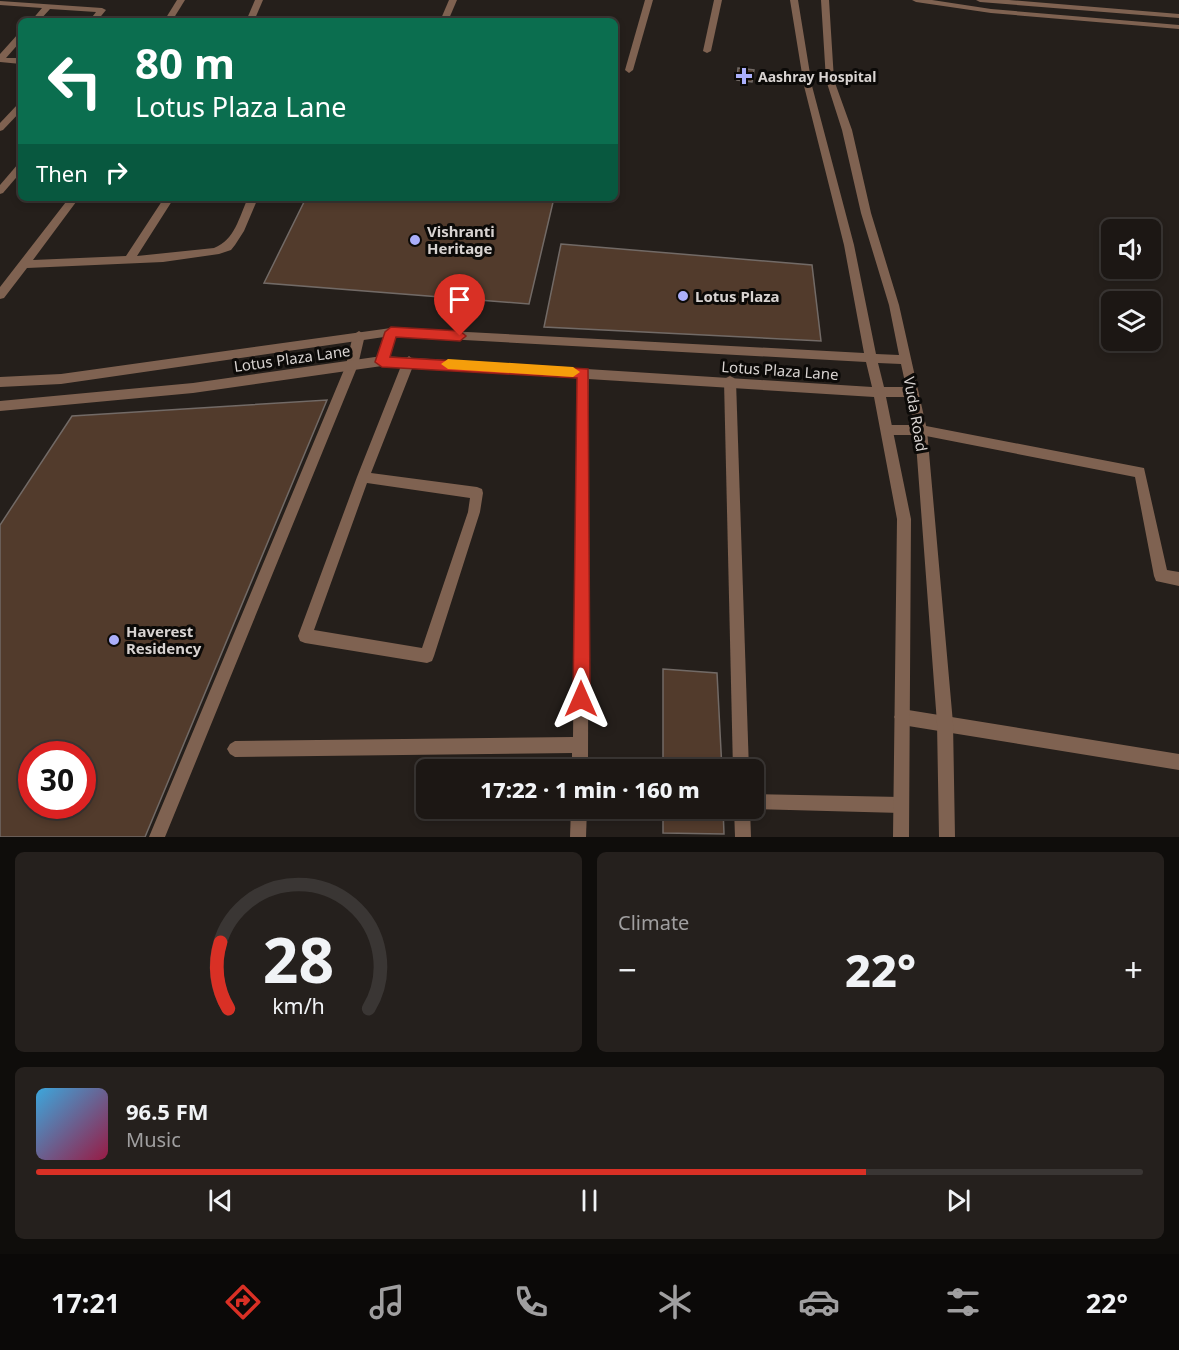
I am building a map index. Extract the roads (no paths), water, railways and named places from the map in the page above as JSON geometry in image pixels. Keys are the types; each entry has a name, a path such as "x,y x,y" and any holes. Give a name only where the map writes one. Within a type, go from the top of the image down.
{"street":[{"path":"170,18 181,0"},
{"path":"251,18 259,0"},
{"path":"445,18 453,0"},
{"path":"629,70 649,0"},
{"path":"707,51 718,0"},
{"name":"Vuda Road","path":"794,0 808,86 849,245 871,359 888,430 903,519 901,837"},
{"name":"Vuda Road","path":"825,0 830,80 847,130 866,213 894,305 921,430 945,723 947,837"},
{"path":"916,0 992,11 1179,27"},
{"path":"980,0 1179,16"},
{"path":"0,3 102,10 95,18"},
{"path":"38,18 50,5"},
{"path":"0,59 18,39"},
{"path":"0,59 18,61"},
{"path":"0,128 18,109"},
{"path":"0,191 18,170"},
{"path":"0,296 72,201"},
{"path":"130,259 167,201"},
{"path":"22,264 130,259 219,251 232,241 252,201"},
{"path":"382,362 391,332"},
{"name":"Lotus Plaza Lane","path":"0,382 61,379 391,332 906,360"},
{"path":"157,837 352,364 359,335"},
{"path":"363,477 477,493 474,512 427,656 305,636 363,477 409,361"},
{"name":"Lotus Plaza Lane","path":"0,406 193,388 352,364 409,361 878,392 913,392"},
{"path":"580,759 583,373"},
{"path":"730,381 741,759"},
{"path":"888,430 921,430 1140,472 1161,576 1179,579"},
{"path":"902,717 1179,762"},
{"path":"235,749 581,746"},
{"path":"764,802 901,805"},
{"path":"578,837 579,819"},
{"path":"742,819 743,837"}],"place":[{"name":"Aashray Hospital","path":"744,76"},
{"name":"Vishranti Heritage","path":"415,240"},
{"name":"Lotus Plaza","path":"683,296"},
{"name":"Haverest Residency","path":"114,640"}]}
